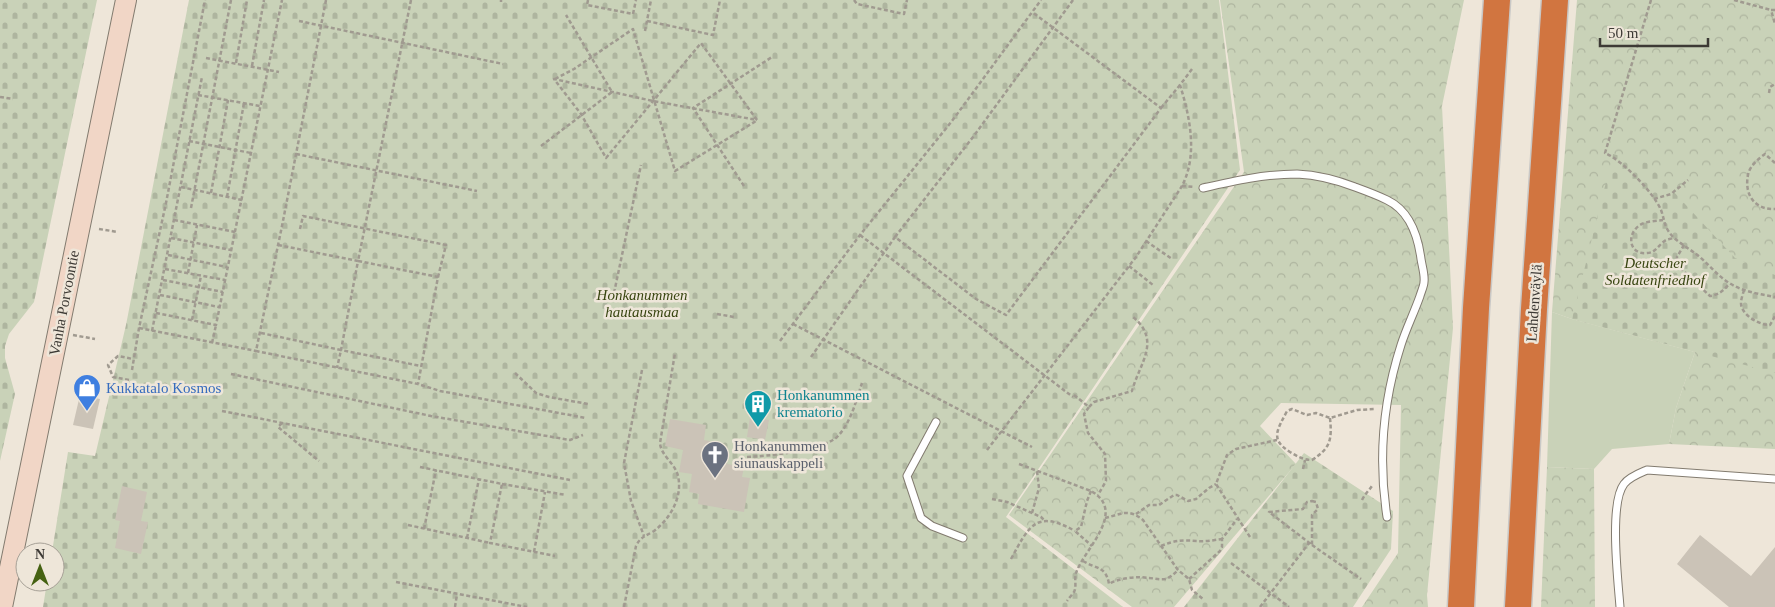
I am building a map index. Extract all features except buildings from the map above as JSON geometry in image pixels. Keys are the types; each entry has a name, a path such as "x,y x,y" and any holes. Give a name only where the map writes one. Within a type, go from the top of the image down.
{"highway":[{"path":"1461,607 1476,308 1497,0"},
{"name":"Lahdenväylä","path":"1518,607 1534,309 1555,0"}],"main road":[{"name":"Vanha Porvoontie","path":"2,607 126,0"}],"lane":[{"path":"1203,188 1242,179 1280,175 1298,174 1325,178 1387,200 1404,214 1414,228 1420,248 1424,283 1413,317 1403,338 1388,395 1382,450 1387,517"},
{"path":"936,422 907,476 920,518 932,526 964,538"},
{"path":"1620,607 1615,521 1619,498 1624,484 1647,470 1775,479"}],"path":[{"path":"132,370 205,0"},
{"path":"191,208 231,0"},
{"path":"236,63 247,0"},
{"path":"252,66 264,0"},
{"path":"212,343 282,0"},
{"path":"256,351 326,0"},
{"path":"337,368 412,0"},
{"path":"588,0 587,5 633,14 636,0"},
{"path":"645,31 651,0"},
{"path":"647,21 714,35 720,0"},
{"path":"854,0 857,4 904,14 907,0"},
{"path":"780,341 860,235 952,121 1041,0"},
{"path":"811,357 882,253 973,137 1073,0"},
{"path":"1651,0 1605,153 1613,156 1633,174 1654,199 1662,211 1667,230 1673,238 1684,245 1729,284 1744,290 1775,297"},
{"path":"1734,0 1775,10"},
{"path":"1771,10 1775,24"},
{"path":"1032,12 1161,108"},
{"path":"566,15 612,92"},
{"path":"299,21 503,64"},
{"path":"554,80 592,58 633,29 675,171 757,120"},
{"path":"554,80 581,114 606,158 701,43 757,120"},
{"path":"694,108 772,57"},
{"path":"206,58 279,72"},
{"path":"895,237 976,299 1006,315 1192,69"},
{"path":"152,331 202,77"},
{"path":"554,80 757,120"},
{"path":"1769,93 1770,87 1775,84"},
{"path":"987,450 1129,266 1189,173 1191,152 1190,127 1180,85"},
{"path":"541,146 612,92"},
{"path":"198,94 260,106"},
{"path":"0,96 12,99"},
{"path":"211,193 228,100"},
{"path":"227,197 244,103"},
{"path":"694,108 744,186"},
{"path":"189,141 251,153"},
{"path":"296,154 477,191"},
{"path":"1775,163 1765,154 1758,159 1748,174 1748,191 1753,201 1764,210 1775,209"},
{"path":"614,293 641,165"},
{"path":"1654,199 1671,194 1688,180"},
{"path":"1182,186 1203,188"},
{"path":"181,187 242,200"},
{"path":"300,229 303,216 446,245 420,366 418,384"},
{"path":"174,220 235,232"},
{"path":"1663,220 1642,224 1634,230 1630,241 1639,253 1650,253 1661,246 1664,241 1673,238"},
{"path":"188,273 197,225"},
{"path":"99,229 118,232"},
{"path":"860,235 1045,376 1089,406"},
{"path":"171,238 231,250"},
{"path":"1146,241 1172,259"},
{"path":"278,245 438,277"},
{"path":"1684,245 1677,257 1677,265 1710,296 1716,296 1729,284"},
{"path":"168,255 228,268"},
{"path":"1129,266 1153,285"},
{"path":"165,269 225,280"},
{"path":"192,320 201,276"},
{"path":"162,280 222,292"},
{"path":"1744,290 1741,304 1744,312 1751,318 1765,325 1770,324 1775,316"},
{"path":"160,295 219,307"},
{"path":"156,312 216,325"},
{"path":"717,314 734,317"},
{"path":"1098,495 1106,481 1105,454 1088,433 1084,414 1094,402 1132,391 1147,350 1145,331 1141,324 1132,317"},
{"path":"793,324 1032,447"},
{"path":"139,328 418,384 440,391 586,418"},
{"path":"260,333 420,366"},
{"path":"72,334 95,339"},
{"path":"624,607 636,546 639,540 654,530 674,509 678,477 673,464 660,450 660,442 675,353"},
{"path":"129,380 113,377 108,365 118,356 133,359"},
{"path":"642,370 624,463 631,500 644,536"},
{"path":"515,373 536,393 588,404"},
{"path":"231,374 431,416 570,440 582,435"},
{"path":"747,457 774,456 828,444 837,437 847,423 862,383"},
{"path":"1330,418 1331,430 1328,448 1312,460 1305,460 1285,449 1277,440 1278,430 1287,411 1292,409 1307,415 1316,413 1330,418 1357,410 1378,409"},
{"path":"222,411 570,480"},
{"path":"282,423 278,427 319,461"},
{"path":"1136,514 1149,505 1159,505 1174,495 1188,500 1196,499 1216,484 1227,455 1236,449 1277,440"},
{"path":"1303,469 1305,460"},
{"path":"1019,464 1092,491 1102,500 1105,518 1100,532 1076,573 1075,591 1067,601"},
{"path":"420,467 566,495"},
{"path":"424,529 436,470"},
{"path":"1032,513 1034,499 1039,488 1037,471"},
{"path":"467,538 479,479"},
{"path":"1362,500 1375,480"},
{"path":"490,543 502,484"},
{"path":"1216,484 1250,538"},
{"path":"534,552 546,491"},
{"path":"1075,532 1081,527 1087,500 1092,491"},
{"path":"992,499 1007,502 1044,520 1054,522 1075,532 1092,546"},
{"path":"1260,607 1270,593 1311,544 1314,542 1312,515 1318,509 1316,502 1307,502 1303,509 1269,512 1311,544 1360,580"},
{"path":"1105,518 1123,513 1136,514 1143,520 1178,570 1189,579 1192,590 1203,599"},
{"path":"1189,579 1216,556 1222,547 1222,539 1237,518"},
{"path":"1010,559 1024,535 1035,524 1044,520"},
{"path":"408,525 555,556"},
{"path":"1161,546 1187,539 1198,542 1222,539"},
{"path":"1082,562 1104,572 1108,577 1109,584 1116,580 1146,577 1163,580 1178,570"},
{"path":"1231,563 1289,607"},
{"path":"396,582 527,607"},
{"path":"455,607 457,594"}],"green space":[{"path":"0,0 97,0 34,302 9,334 5,346 5,358 15,394 0,461"},
{"name":"Honkanummen hautausmaa","path":"189,0 1219,0 1240,170 1006,517 1123,607 43,607 45,592 65,592 65,542 54,542 68,452 95,456 126,325"},
{"path":"1220,0 1464,0 1442,106 1453,328 1427,595 1428,607 1362,607 1398,553 1401,405 1281,403 1260,426 1296,464 1174,607 1132,607 1009,515 1244,172"},
{"path":"1577,0 1775,0 1775,449 1669,444 1676,408 1695,352 1552,312"},
{"name":"Deutscher Soldatenfriedhof","path":"1613,154 1647,163 1735,258 1775,275 1775,373 1572,319"},
{"path":"1552,312 1695,352 1676,408 1669,444 1612,449 1594,469 1547,467"},
{"path":"1304,453 1393,511 1391,549 1353,607 1184,607"},
{"path":"1547,467 1594,469 1595,607 1541,607"}],"place":[{"name":"Kukkatalo Kosmos","path":"87,412"},
{"name":"Honkanummen krematorio","path":"758,428"},
{"name":"Honkanummen siunauskappeli","path":"715,479"}]}
